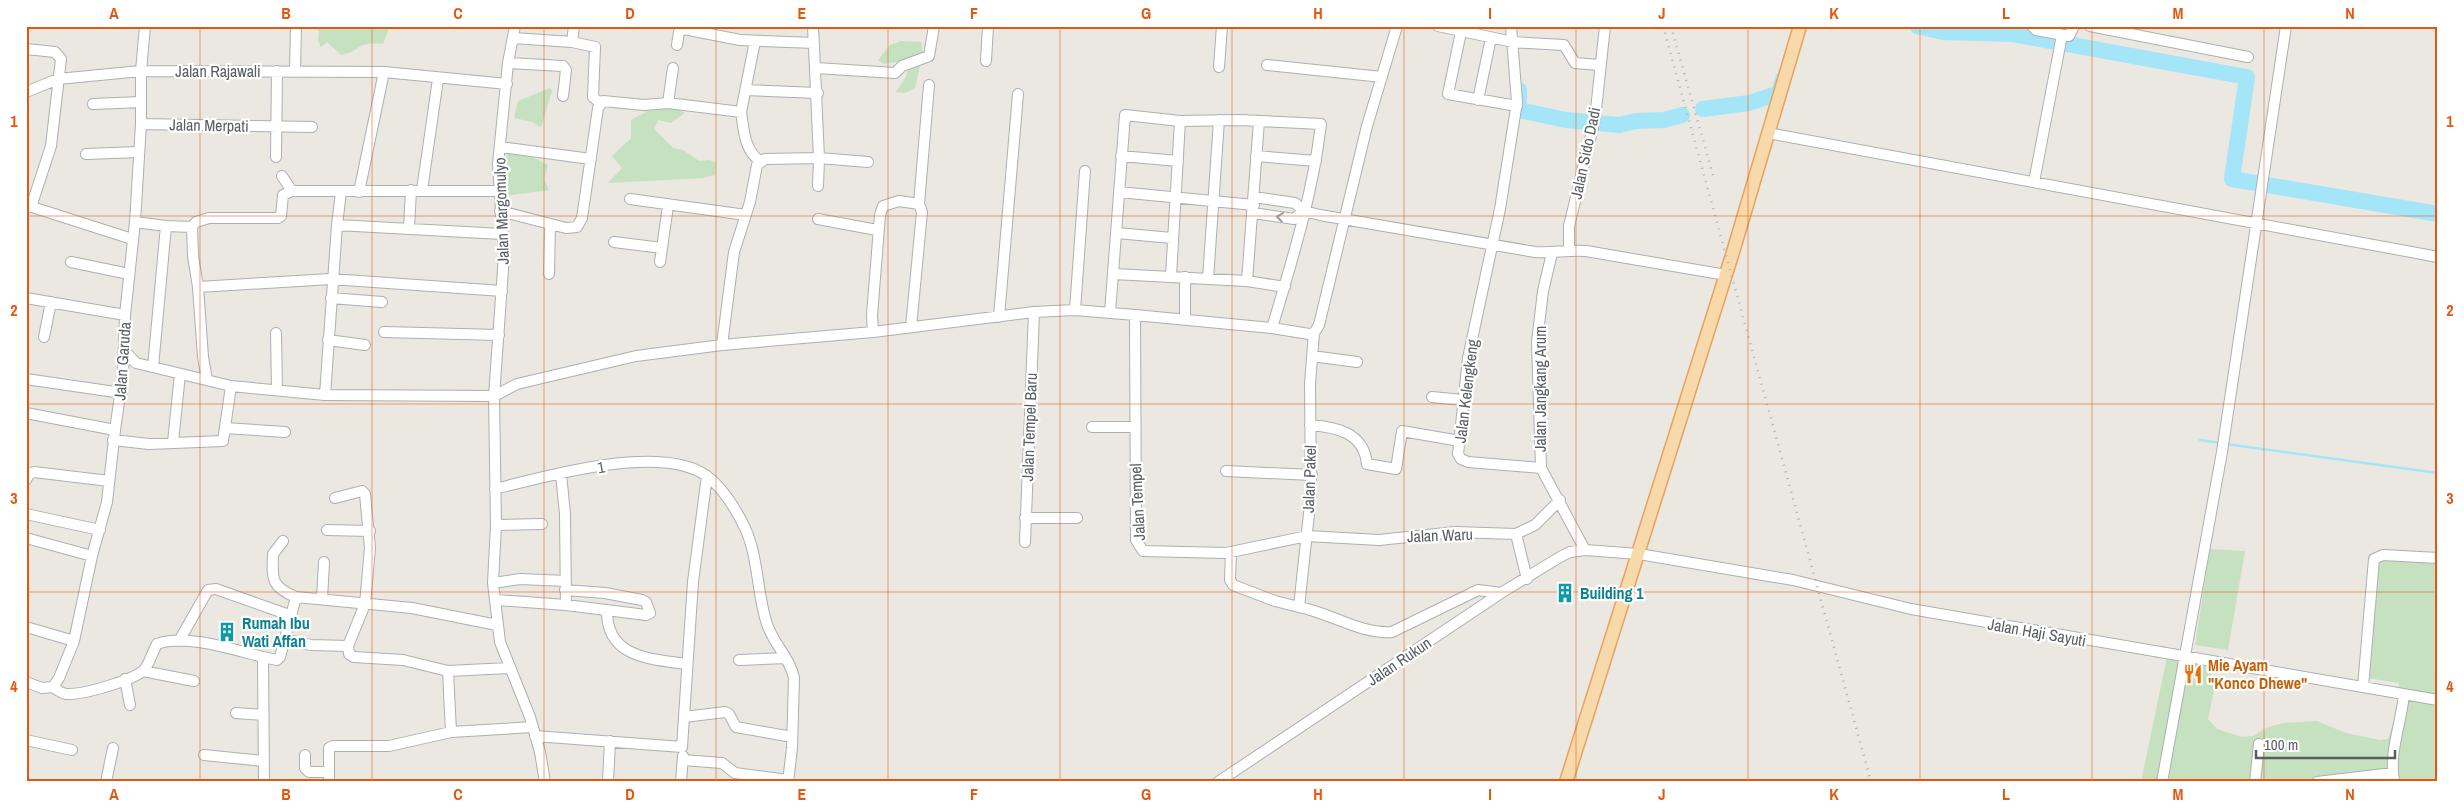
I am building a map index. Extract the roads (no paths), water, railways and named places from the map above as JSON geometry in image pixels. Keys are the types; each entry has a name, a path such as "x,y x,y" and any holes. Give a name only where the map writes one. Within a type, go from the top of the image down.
{"main road":[{"path":"1566,782 1726,275 1800,26"}],"street":[{"name":"Jalan Garuda","path":"53,687 59,678 74,641 92,556 107,502 114,435 122,393 125,315 135,222 141,124 141,71 145,26"},
{"path":"295,71 296,26"},
{"name":"Jalan Margomulyo","path":"515,26 508,63 500,147 500,211 504,255 494,396 496,525 493,583 497,625 509,668 534,731 545,782"},
{"path":"572,42 574,26"},
{"path":"813,26 818,93 818,186"},
{"path":"816,68 895,73 902,66 929,56 934,26"},
{"path":"986,61 988,26"},
{"path":"1219,67 1222,26"},
{"name":"Jalan Pakel","path":"1299,607 1312,475 1310,423 1314,333 1319,325 1367,126 1397,26"},
{"path":"1438,26 1515,42 1564,45 1575,63 1599,65"},
{"name":"Jalan Kelengkeng","path":"1511,26 1515,42 1517,106 1492,244 1468,358 1462,400 1458,454 1461,459 1468,462 1541,468"},
{"name":"Jalan Sido Dadi","path":"1568,250 1569,226 1593,124 1605,26"},
{"path":"2032,26 2036,30 2062,40"},
{"path":"2034,182 2062,40 2072,34 2074,26"},
{"path":"2090,26 2248,57"},
{"path":"2162,782 2225,436 2286,26"},
{"path":"677,45 679,32 684,29 755,41 814,43"},
{"path":"1461,32 1448,94 1517,106"},
{"path":"513,38 572,42 595,48 593,96 600,103"},
{"path":"1478,100 1491,38"},
{"path":"755,41 741,112 751,155 760,161 819,158 868,162"},
{"path":"26,49 55,52 61,59 50,146 29,206 132,239"},
{"path":"508,63 563,66 566,70 563,96"},
{"path":"1267,65 1382,76"},
{"path":"668,103 673,68"},
{"name":"Jalan Rajawali","path":"26,92 58,79 141,71 384,72 438,79 507,84"},
{"path":"276,156 277,72"},
{"path":"359,192 384,72"},
{"path":"409,229 438,79"},
{"path":"911,327 922,212 919,204 929,85"},
{"path":"746,90 818,93"},
{"path":"999,317 1018,94"},
{"path":"600,103 603,101 644,105 668,103 741,112"},
{"path":"93,104 141,102"},
{"path":"500,211 574,228 580,224 600,103"},
{"path":"1110,313 1125,115 1180,121 1219,120 1321,124 1316,161 1304,211 1285,287 1272,328"},
{"path":"1208,279 1219,120"},
{"path":"1171,276 1180,121"},
{"path":"1247,281 1258,121"},
{"name":"Jalan Merpati","path":"141,124 312,128"},
{"path":"1768,133 2438,257"},
{"path":"500,147 591,159"},
{"path":"86,154 139,152"},
{"path":"1121,156 1178,161"},
{"path":"1256,156 1316,161"},
{"path":"722,344 734,252 746,215 755,172 760,161"},
{"path":"1075,310 1085,170"},
{"path":"282,176 292,191"},
{"path":"207,380 203,357 198,287 192,256 192,227 196,222 209,218 278,218 281,216 283,195 286,192 292,191 500,191"},
{"path":"325,395 331,279 341,192"},
{"path":"1119,192 1253,205 1295,203 1304,211 1492,244 1552,253 1568,250 1586,250 1726,275"},
{"path":"630,199 668,206 746,215"},
{"path":"873,332 877,230 883,206 899,202 919,204"},
{"path":"1253,205 1294,219 1304,211"},
{"path":"660,262 668,206"},
{"path":"818,219 877,230"},
{"path":"135,222 192,227"},
{"path":"549,274 550,224"},
{"path":"337,225 502,234"},
{"path":"153,367 166,226"},
{"path":"1117,233 1172,238"},
{"path":"614,242 662,248"},
{"name":"Jalan Jangkang Arum","path":"1552,253 1543,291 1538,342 1541,468 1560,500 1585,550"},
{"path":"71,262 129,274"},
{"path":"1114,274 1247,281 1285,287"},
{"path":"1184,320 1185,277"},
{"path":"198,287 331,279 502,291"},
{"path":"26,298 125,315"},
{"path":"331,298 382,302"},
{"path":"44,337 51,302"},
{"path":"124,350 136,363 231,386 325,395 494,396 517,384 574,369 636,356 722,344 873,332 1034,312 1075,310 1314,333"},
{"name":"Jalan Tempel Baru","path":"1025,542 1034,312"},
{"name":"Jalan Tempel","path":"1135,315 1136,540 1138,547 1143,551 1151,552 1232,552 1307,536"},
{"path":"384,332 499,335"},
{"path":"276,333 277,390"},
{"path":"328,340 365,345"},
{"path":"1312,356 1357,362"},
{"path":"123,375 136,363"},
{"path":"173,442 180,374"},
{"path":"26,379 122,393"},
{"path":"26,413 149,444 223,441 231,386"},
{"path":"1432,397 1462,400"},
{"path":"1310,423 1341,430 1360,442 1366,455 1367,464 1396,469 1402,431 1460,441"},
{"path":"1092,427 1135,427"},
{"path":"225,428 285,432"},
{"name":"1","path":"495,489 627,462 648,461 689,468 707,476"},
{"path":"1226,471 1312,475"},
{"path":"26,480 29,474 34,472 109,481"},
{"path":"561,474 565,514 566,605"},
{"path":"683,760 722,763 734,773 788,781 792,748 794,678 792,667 776,645 766,621 746,530 727,498 707,476"},
{"path":"681,782 694,572 707,476"},
{"path":"335,498 362,491 365,494 370,531 364,604 348,646 349,654 354,657 403,660 448,671 509,668"},
{"path":"1527,579 1516,534 1535,525 1560,500"},
{"path":"26,514 100,530"},
{"path":"1025,518 1077,518"},
{"path":"496,525 542,524"},
{"path":"327,530 370,531"},
{"name":"Jalan Waru","path":"1307,536 1379,540 1455,532 1516,534"},
{"path":"26,538 92,556"},
{"path":"283,541 272,554 274,582 280,591 296,597 412,608 497,625"},
{"path":"1585,550 1639,554"},
{"name":"Jalan Rukun","path":"1218,782 1501,593 1527,579 1560,557 1570,552 1585,550"},
{"path":"1232,552 1230,580 1233,585 1275,601 1316,610 1376,633 1392,632 1478,590 1501,593"},
{"name":"Jalan Haji Sayuti","path":"1639,554 1793,580 1911,609 2438,700"},
{"path":"2363,687 2374,559 2383,555 2438,558"},
{"path":"322,599 324,562"},
{"path":"493,583 520,580 566,586 642,600 646,602 650,613 646,615 566,605 496,600"},
{"path":"179,640 208,590 216,589 292,616"},
{"path":"143,671 157,644 179,640 188,640 277,660 280,657 296,597"},
{"path":"607,610 607,622 611,632 626,651 644,657 687,664"},
{"path":"26,627 74,641"},
{"path":"284,639 311,645 348,646"},
{"path":"263,657 264,782"},
{"path":"739,660 786,658"},
{"path":"26,682 42,688 53,687 64,694 77,694 92,691 143,671 194,682"},
{"path":"448,671 451,732"},
{"path":"125,679 130,704"},
{"path":"2317,782 2393,778 2391,756 2402,713 2404,694"},
{"path":"684,717 725,712 729,714 736,727 792,737"},
{"path":"236,713 263,715"},
{"path":"305,755 305,768 309,772 329,777 329,748 333,746 389,746 451,732 534,731 610,741 682,747"},
{"path":"26,740 72,750"},
{"path":"608,782 610,741"},
{"path":"2255,782 2259,744"},
{"path":"106,782 113,748"},
{"path":"204,755 263,761"}],"waterway":[{"path":"1917,26 1943,32 2012,34 2247,77 2232,179 2438,214"},
{"path":"1703,109 1749,103 1779,93 1783,79"},
{"path":"1519,90 1519,110 1566,120 1619,125 1636,121 1664,120 1682,115"},
{"path":"2200,440 2221,443"},
{"path":"2226,444 2438,473"}],"railway":[{"path":"1663,26 1871,782"},
{"path":"1671,26 1714,179"}],"place":[{"name":"Building 1","path":"1565,593"},
{"name":"Rumah Ibu Wati Affan","path":"227,632"},
{"name":"Mie Ayam \"Konco Dhewe\"","path":"2193,674"}]}
